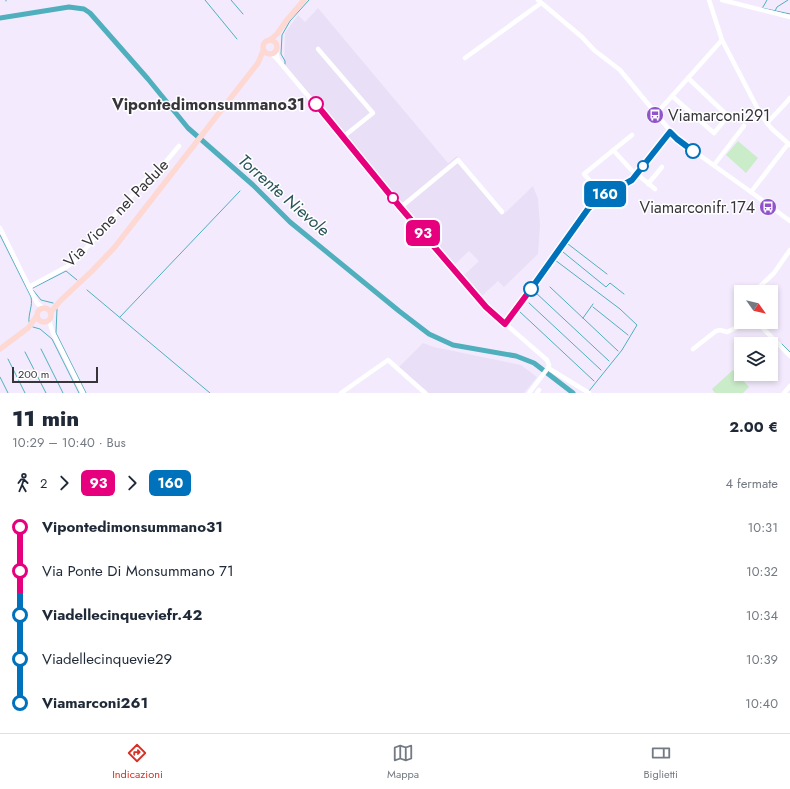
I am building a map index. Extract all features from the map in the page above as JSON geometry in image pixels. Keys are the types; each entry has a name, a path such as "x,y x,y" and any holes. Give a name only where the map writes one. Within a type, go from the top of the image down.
{"main road":[{"path":"273,41 286,21 304,0"},
{"path":"0,349 28,328 43,311 60,301 92,272 114,248 258,63 270,53 277,46 273,41 267,40 263,44 270,53"},
{"path":"28,328 41,322 45,323 49,320 51,316 43,311"},
{"path":"41,322 43,311"}],"street":[{"path":"709,0 722,40 760,115 767,124 789,145 752,192"},
{"path":"722,0 790,17"},
{"path":"465,58 539,1 582,37 594,50 620,70 670,132 681,142 790,221"},
{"path":"656,114 722,40"},
{"path":"318,49 373,113 343,137"},
{"path":"270,53 278,60 400,207 486,307 545,358 548,363 548,369 529,393"},
{"path":"672,96 714,133 728,116 688,78"},
{"path":"767,124 790,98"},
{"path":"714,166 744,126"},
{"path":"505,324 582,216 593,203 602,196 632,180 670,132"},
{"path":"602,196 584,174 632,135"},
{"name":"Via Vione nel Padule","path":"29,287 74,262 148,178 164,164 179,146"},
{"path":"613,150 636,175 655,190"},
{"path":"400,207 458,160 502,212"},
{"path":"648,184 662,167"},
{"path":"0,228 37,303 43,311"},
{"path":"761,285 774,273 790,250"},
{"path":"499,318 507,319 512,316"},
{"path":"512,316 512,330"},
{"path":"49,320 52,333 83,393"},
{"path":"693,350 716,332 720,330 727,332 734,329"},
{"path":"764,329 790,356"},
{"path":"341,393 388,360 425,393"},
{"path":"548,369 589,393"},
{"path":"784,393 790,386"}],"shaded area":[{"path":"318,8 448,163 457,156 505,213 533,186 538,199 540,226 538,254 504,287 498,281 482,296 463,276 479,261 469,251 450,269 442,260 439,250 338,127 284,65 285,33 298,15 305,22"},
{"path":"423,343 434,347 521,365 537,377 524,393 429,393 399,367"}],"green space":[{"path":"738,141 758,158 746,173 726,155"},
{"path":"733,370 734,381 743,381 749,387 743,393 715,393 712,389"}],"waterway":[{"path":"205,0 237,39"},
{"path":"231,0 243,14"},
{"path":"285,64 281,54 282,35 290,21 309,0"},
{"path":"763,7 767,0"},
{"path":"775,11 777,7 788,0"},
{"name":"Torrente Nievole","path":"0,18 69,7 84,9 90,13 148,79 188,128 253,185 290,222 399,311 429,334 453,345 516,356 534,363 573,393"},
{"path":"762,8 790,14"},
{"path":"120,317 240,191"},
{"path":"0,235 31,297 29,322"},
{"path":"573,235 555,260 620,309 637,325 622,350 589,391"},
{"path":"568,244 607,274"},
{"path":"563,252 606,287 610,283 624,294"},
{"path":"33,288 66,271 77,280"},
{"path":"550,287 618,351"},
{"path":"33,290 41,300 53,303"},
{"path":"87,290 210,393"},
{"path":"535,292 609,361"},
{"path":"529,303 601,370"},
{"path":"583,318 593,304"},
{"path":"593,307 628,335"},
{"path":"57,309 56,333 86,393"},
{"path":"519,311 594,381"},
{"path":"33,327 40,329 52,339 79,393"},
{"path":"782,344 790,352"},
{"path":"41,349 63,393"},
{"path":"25,352 46,393"},
{"path":"8,359 25,393"},
{"path":"0,377 8,393"}],"bus line":[{"name":"93","path":"316,104 400,207 486,307 505,324 531,289"},
{"name":"160","path":"531,289 582,216 593,203 609,192 632,180 670,132 693,151"}],"place":[{"name":"Vipontedimonsummano31","path":"316,104"},
{"name":"Viamarconi291","path":"655,115"},
{"name":"Viamarconifr.174","path":"768,207"}]}
